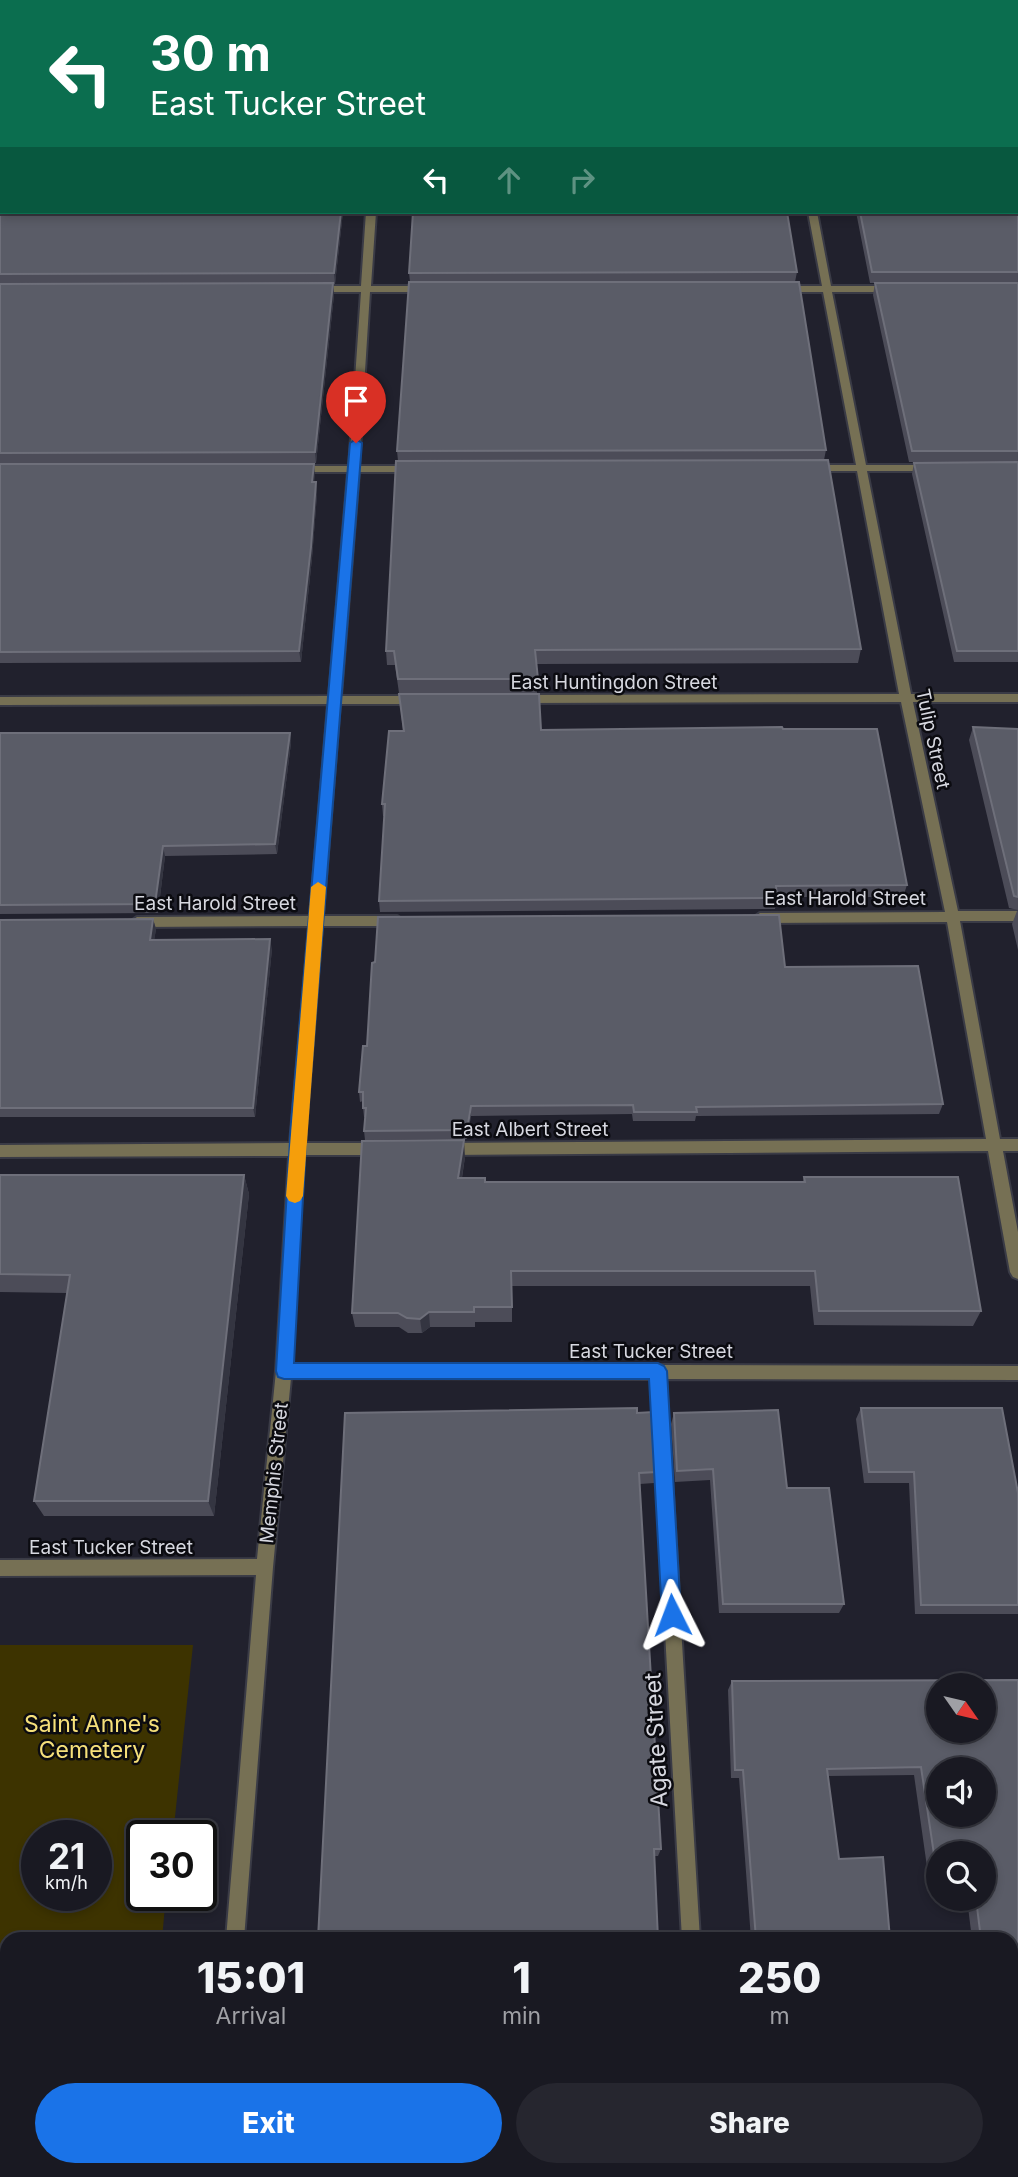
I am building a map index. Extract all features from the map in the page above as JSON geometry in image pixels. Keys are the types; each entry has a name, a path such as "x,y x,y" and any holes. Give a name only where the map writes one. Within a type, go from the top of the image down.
{"street":[{"name":"Memphis Street","path":"236,1932 284,1371 297,1150 354,469 371,214"},
{"name":"Tulip Street","path":"812,214 906,698 952,916 1018,1272"},
{"path":"298,289 436,289"},
{"path":"771,289 909,289"},
{"path":"794,468 940,468"},
{"path":"286,469 423,469"},
{"name":"East Huntingdon Street","path":"516,699 1018,698"},
{"path":"0,701 433,700"},
{"name":"East Harold Street","path":"744,918 1018,916"},
{"name":"East Harold Street","path":"123,922 412,921"},
{"name":"East Albert Street","path":"437,1149 1018,1145"},
{"path":"0,1151 395,1149"},
{"name":"East Tucker Street","path":"284,1371 1018,1373"},
{"name":"Agate Street","path":"658,1371 691,1932"},
{"name":"East Tucker Street","path":"0,1568 265,1567"}],"green space":[{"name":"Saint Anne's Cemetery","path":"0,1645 193,1645 175,1820 126,1820 126,1911 165,1911 163,1932 0,1932"}],"building":[{"path":"0,214 341,214 334,273 0,274"},
{"path":"413,214 787,214 797,272 409,273"},
{"path":"860,214 1018,214 1018,272 872,272"},
{"path":"409,282 799,282 826,450 397,451"},
{"path":"333,283 315,452 0,453 0,284"},
{"path":"875,283 1018,283 1018,451 912,451"},
{"path":"828,460 861,649 535,650 538,679 398,679 394,651 386,651 396,461"},
{"path":"1018,462 1018,651 957,651 914,463"},
{"path":"0,464 314,464 312,482 316,482 311,547 299,651 0,652"},
{"path":"399,694 539,694 541,730 782,727 877,729 907,885 776,886 777,898 379,901 385,804 382,804 389,731 404,731"},
{"path":"973,727 1018,729 1018,897 1014,896"},
{"path":"0,733 290,733 275,844 163,846 155,904 0,905"},
{"path":"779,915 785,967 918,966 943,1104 696,1107 697,1112 634,1112 633,1105 471,1106 467,1130 364,1131 366,1108 363,1108 363,1092 359,1092 363,1046 367,1046 378,917"},
{"path":"153,919 150,940 270,939 253,1108 0,1108 0,920"},
{"path":"464,1140 458,1178 485,1178 485,1182 805,1182 804,1177 958,1177 981,1311 819,1311 815,1271 511,1271 512,1307 474,1307 474,1312 429,1312 420,1319 407,1318 398,1313 352,1313 362,1141"},
{"path":"0,1175 244,1175 208,1501 34,1501 70,1275 0,1274"},
{"path":"637,1408 637,1413 653,1412 656,1472 639,1473 661,1849 654,1849 658,1932 318,1932 345,1413"},
{"path":"861,1408 1002,1408 1018,1493 1018,1605 921,1605 914,1472 869,1472"},
{"path":"778,1410 787,1488 829,1488 844,1604 723,1604 713,1469 677,1471 674,1413"},
{"path":"926,1680 926,1743 996,1743 996,1680 1018,1680 1018,1932 980,1932 978,1911 996,1911 996,1841 932,1841 930,1827 996,1827 996,1757 926,1757 926,1801 921,1767 827,1769 839,1859 883,1857 889,1932 755,1932 743,1770 735,1770 732,1681"}],"slow traffic":[{"path":"295,1196 318,887"}],"route":[{"path":"356,443 299,1124 284,1371 658,1371 672,1615"}]}
